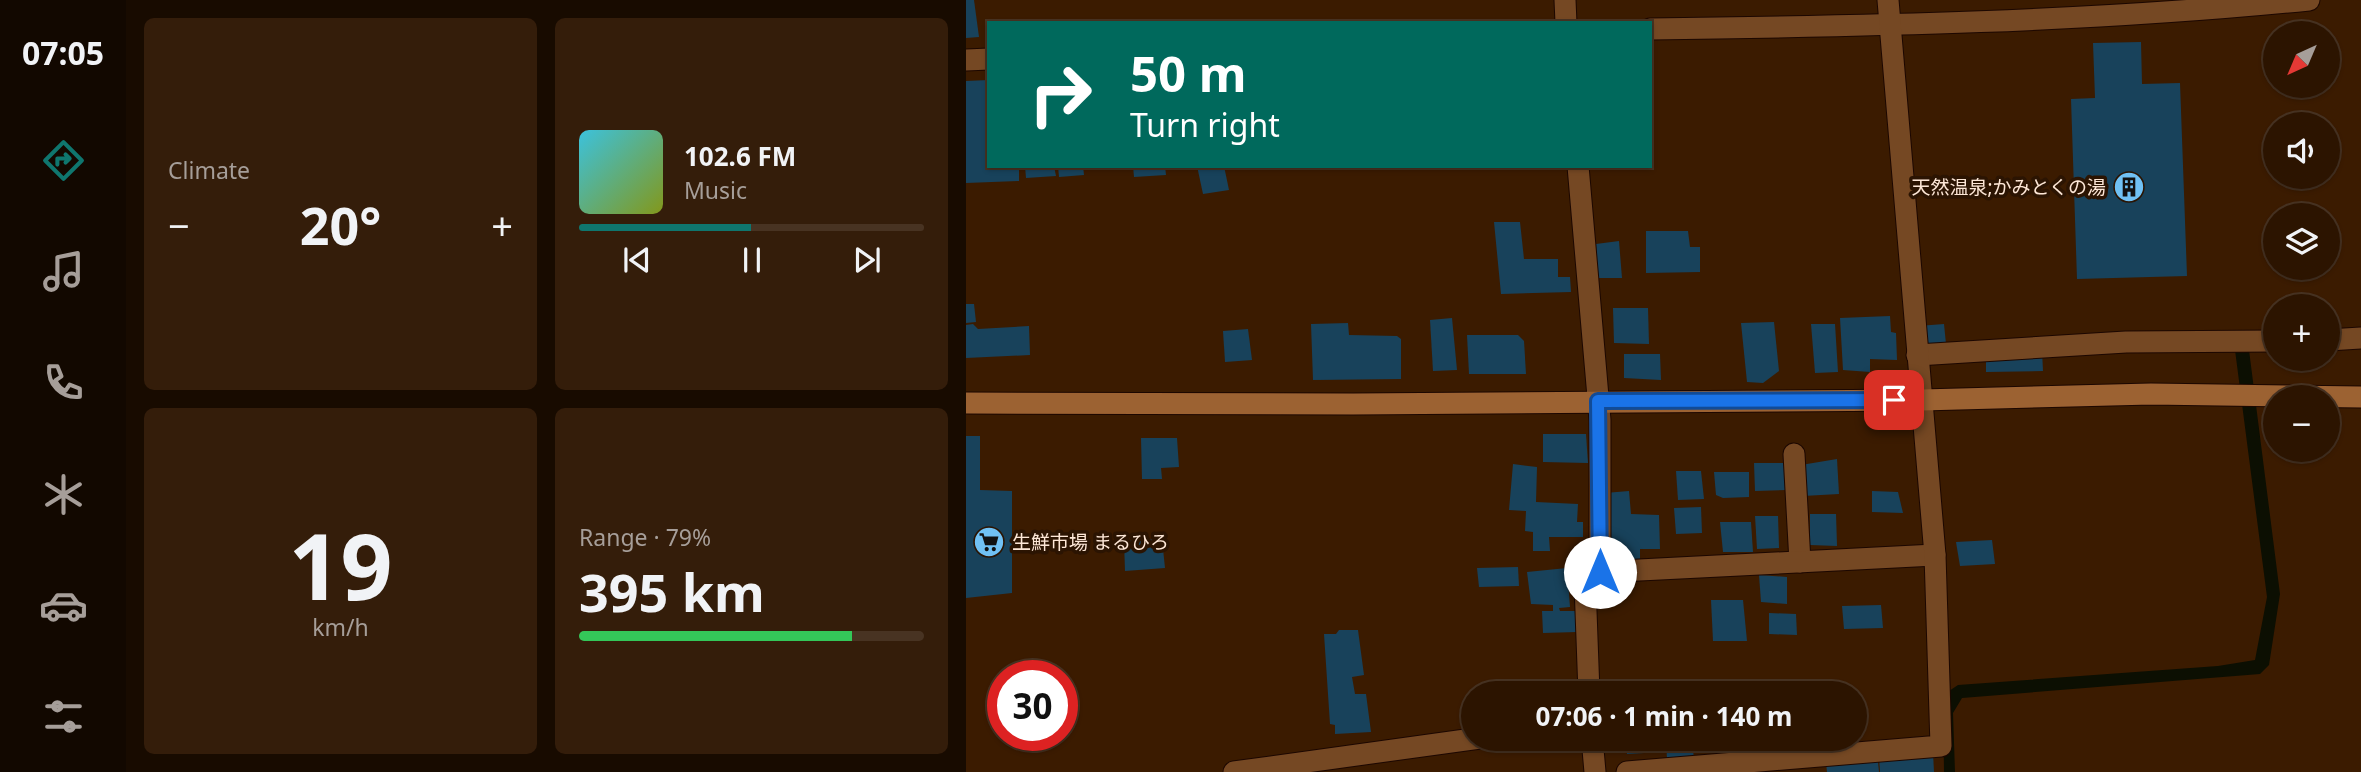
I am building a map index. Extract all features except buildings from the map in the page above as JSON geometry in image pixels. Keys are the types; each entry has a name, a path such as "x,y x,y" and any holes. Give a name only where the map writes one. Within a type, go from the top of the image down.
{"street":[{"path":"1564,0 1566,21"},
{"path":"1627,772 1941,746 1935,555 1888,0"},
{"path":"1652,29 1890,26 2309,0"},
{"path":"966,60 987,59"},
{"path":"1578,168 1598,401 1600,572"},
{"path":"2340,339 2361,338"},
{"path":"1917,355 2126,342 2263,341"},
{"path":"966,403 1353,404 1922,400 2151,394 2361,397"},
{"path":"1794,454 1800,562"},
{"path":"1589,681 1585,584 1600,572 1935,555"},
{"path":"1234,772 1461,741"},
{"path":"1593,751 1595,772"}],"shaded area":[{"path":"2235,350 2249,350 2280,594 2269,665 2260,674 1962,698 1953,713 1955,772 1944,772 1943,695 1958,685 2218,666 2255,660 2267,597"}],"place":[{"name":"天然温泉;かみとくの湯","path":"2129,187"},
{"name":"生鮮市場 まるひろ","path":"989,542"}],"route":[{"path":"1600,572 1598,401 1894,400"}]}
